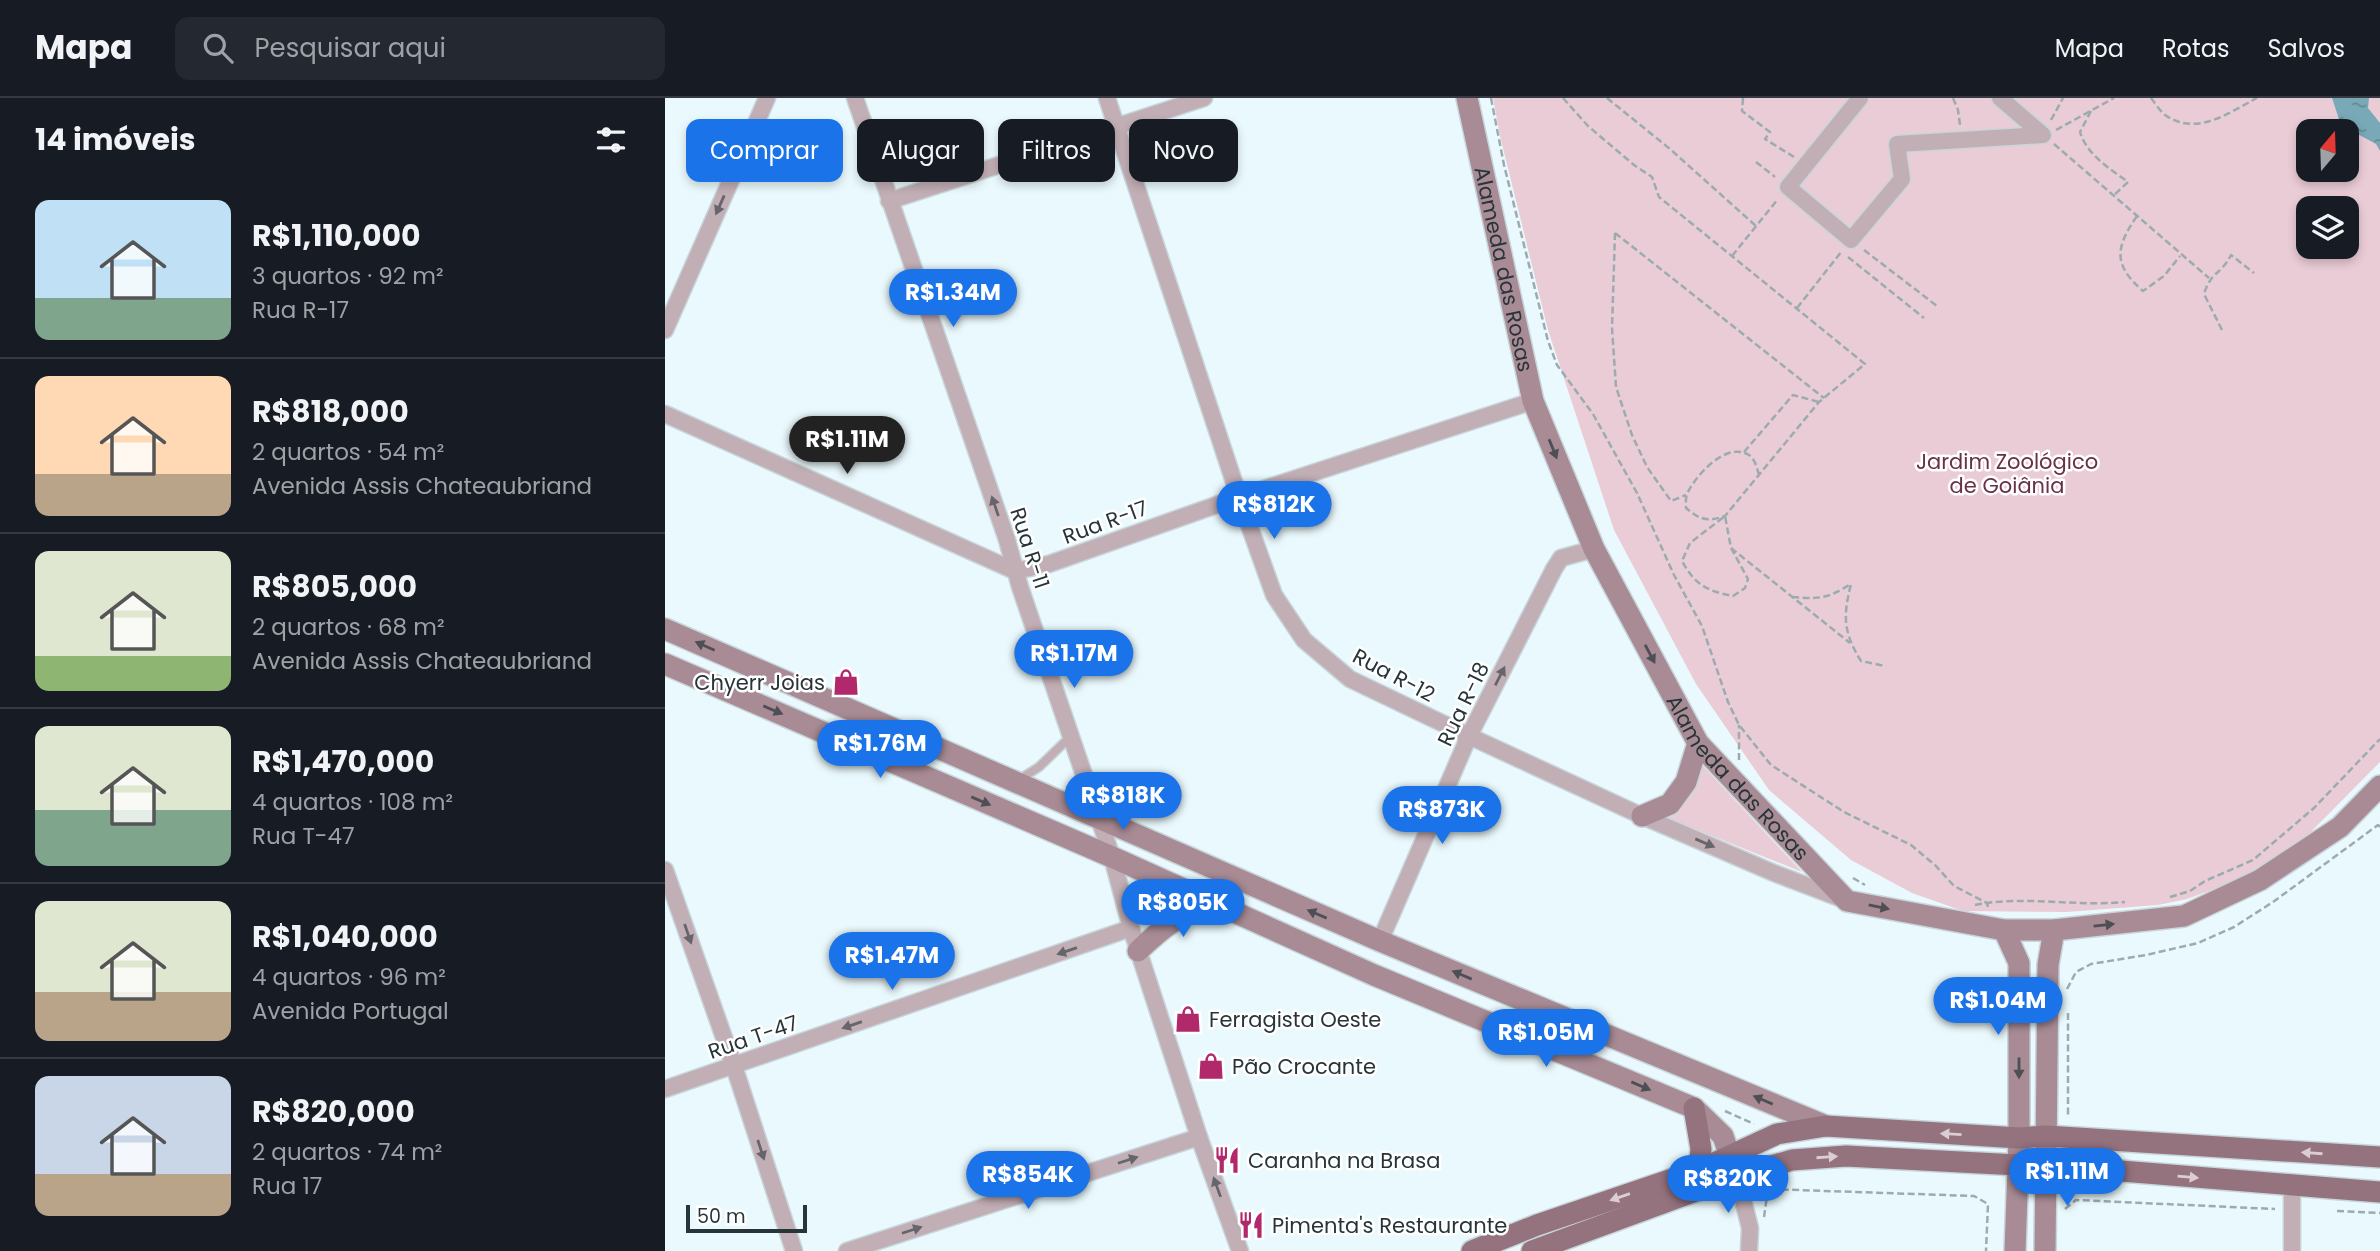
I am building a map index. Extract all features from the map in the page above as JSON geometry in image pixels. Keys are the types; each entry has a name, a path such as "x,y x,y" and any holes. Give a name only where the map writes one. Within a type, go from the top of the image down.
{"main road":[{"name":"Alameda das Rosas","path":"1467,98 1533,401 1594,550 1697,743 1847,901"},
{"path":"665,629 1380,941 1826,1126"},
{"path":"666,665 1112,857 1374,975 1694,1108 1723,1136 1733,1166"},
{"path":"1642,816 1670,804 1686,782 1697,743"},
{"path":"1847,901 1999,929 2054,930 2184,916 2260,880 2340,827 2377,795"},
{"path":"1138,951 1174,919 1213,902"},
{"path":"1999,929 2019,963 2019,1138 2015,1251"},
{"path":"2045,1251 2048,965 2054,930"},
{"path":"2019,963 2029,961 2048,965"},
{"path":"1694,1108 1701,1149 1699,1170"},
{"path":"1532,1251 1568,1244 1733,1166 1777,1134 1826,1126 2019,1138 2046,1136 2380,1157"},
{"path":"1472,1251 1537,1225 1699,1170 1846,1156 2047,1165 2380,1192"}],"street":[{"path":"665,330 767,98"},
{"name":"Rua R-11","path":"855,98 1007,541 1015,572 1112,857 1138,951 1199,1137 1240,1251"},
{"name":"Rua R-12","path":"1107,98 1274,595 1304,640 1350,679 1642,816 1847,901"},
{"path":"889,201 1204,98"},
{"path":"1860,98 1788,187 1846,246 1902,179 1897,144 2043,135"},
{"path":"2000,98 2043,135"},
{"name":"Rua R-17","path":"1015,572 1049,564 1239,497 1533,401"},
{"path":"665,414 1015,572"},
{"name":"Rua R-18","path":"1380,941 1469,736 1554,569 1561,558 1594,550"},
{"path":"665,870 734,1066 794,1251"},
{"name":"Rua T-47","path":"665,1089 1131,928"},
{"path":"847,1251 1199,1137"},
{"path":"1733,1166 1750,1228 1749,1251"},
{"path":"2292,1186 2292,1251"}],"lane":[{"path":"1014,782 1039,767 1071,736"}],"path":[{"path":"1491,98 1504,165 1548,341 1557,365 1593,414 1637,493 1674,575 1702,626 1728,702 1739,725 1772,765 1844,812 1912,845 1954,886 1987,903 1999,929"},
{"path":"1563,98 1588,126 1652,177 1659,197 1865,364 1819,402 1725,516 1690,543 1682,561 1692,580 1714,592 1733,596 1745,589 1748,579 1731,548 1725,516"},
{"path":"1607,98 1670,149 1756,226"},
{"path":"1743,98 1742,111 1770,132 1765,139 1805,165"},
{"path":"1953,98 1958,110 1961,140"},
{"path":"2043,135 2063,98"},
{"path":"2043,135 2068,125 2080,115 2113,98"},
{"path":"2151,98 2165,115 2199,125 2223,117 2257,98"},
{"path":"2091,111 2080,132 2083,142 2102,164 2128,182 2113,196"},
{"path":"2043,135 2209,278"},
{"path":"1732,256 1788,187 1756,162"},
{"path":"2137,216 2125,233 2119,258 2127,277 2143,291 2164,276 2181,255"},
{"path":"1686,495 1671,500 1647,467 1632,435 1616,387 1612,328 1615,233 1823,398"},
{"path":"1797,308 1846,246"},
{"path":"1846,246 1937,306"},
{"path":"1846,246 1924,318"},
{"path":"2222,330 2204,294 2209,278 2225,267 2231,255 2254,273"},
{"path":"1744,453 1793,395 1819,402"},
{"path":"1725,516 1711,521 1697,517 1686,508 1686,495 1697,478 1720,457 1735,451 1754,460 1759,475"},
{"path":"1731,548 1850,643 1861,661 1885,666"},
{"path":"1792,597 1816,599 1831,596 1851,584 1844,611 1850,643"},
{"path":"1739,725 1741,770"},
{"path":"2167,898 2190,891 2205,881 2253,860 2314,808 2380,739"},
{"path":"2067,999 2067,987 2076,972 2091,964 2197,943 2234,926 2273,902 2378,825 2380,827"},
{"path":"1847,874 1866,885"},
{"path":"1972,906 2043,901 2103,904 2136,901"},
{"path":"2068,1012 2069,1128"},
{"path":"1763,1219 1768,1189 1974,1196 1988,1204 1986,1251"},
{"path":"2076,1200 2275,1208 2275,1219"},
{"path":"2337,1211 2380,1213"}],"green space":[{"name":"Jardim Zoológico de Goiânia","path":"1493,98 2380,98 2380,762 2292,851 2244,878 2187,899 2158,905 2067,912 1963,911 1912,893 1851,860 1769,790 1696,684 1614,530 1548,330"},
{"path":"1700,763 1802,872 1668,818 1687,792"}],"water":[{"path":"2332,98 2369,98 2368,108 2380,123 2380,151 2376,144 2359,135 2359,119 2339,119"}],"place":[{"name":"Chyerr Joias","path":"846,682"},
{"name":"Ferragista Oeste","path":"1188,1019"},
{"name":"Pão Crocante","path":"1211,1066"},
{"name":"Caranha na Brasa","path":"1227,1160"},
{"name":"Pimenta's Restaurante","path":"1251,1225"}]}
